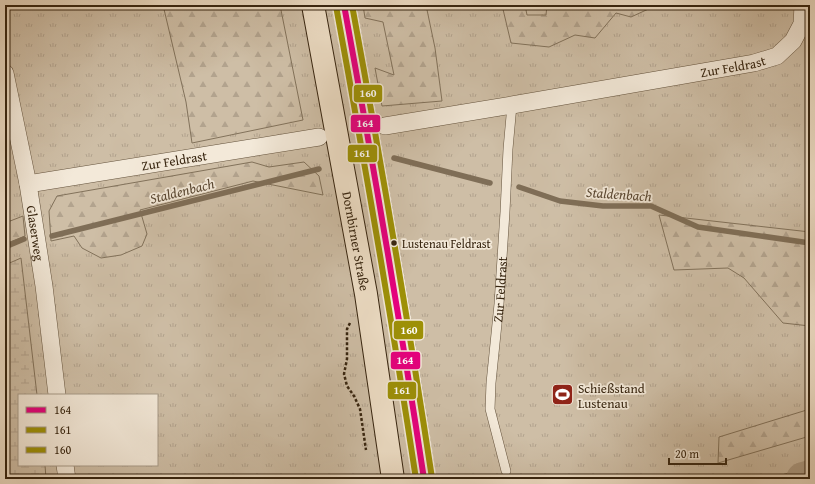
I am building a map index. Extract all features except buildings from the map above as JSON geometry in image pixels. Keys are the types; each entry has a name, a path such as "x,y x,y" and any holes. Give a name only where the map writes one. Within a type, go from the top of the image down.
{"main road":[{"name":"Dornbirner Straße","path":"314,5 366,294 393,479"},
{"path":"344,5 383,221 413,400 424,479"}],"street":[{"name":"Zur Feldrast","path":"385,126 754,63 777,56 793,41 802,24 803,5"},
{"name":"Glaserweg","path":"5,73 28,184 44,286 57,394"},
{"name":"Zur Feldrast","path":"28,184 319,137"},
{"path":"65,466 67,479"}],"lane":[{"name":"Zur Feldrast","path":"506,471 490,408 499,304 512,105"}],"path":[{"path":"350,322 347,329 347,359 344,374 347,386 360,409 367,456"}],"green space":[{"path":"5,5 810,5 810,466 770,479 5,479"},
{"path":"163,5 280,5 303,120 192,143 186,102"},
{"path":"363,5 426,5 435,48 442,101 382,106 375,68 394,75 383,22 365,18"},
{"path":"502,5 525,5 527,15 546,15 547,5 655,6 631,17 616,13 595,38 575,35 549,47 511,43"},
{"path":"252,162 269,167 304,162 319,176 323,195 253,181 140,210 147,234 142,246 121,255 101,258 82,248 74,236 51,241 49,211 57,196"},
{"path":"659,215 810,232 810,326 783,323 744,278 728,268 674,270"},
{"path":"23,216 25,236 5,244 5,223"},
{"path":"21,258 37,394 18,394 18,466 45,466 46,479 5,479 5,265"},
{"path":"810,409 810,436 718,463 719,437"}],"waterway":[{"name":"Staldenbach","path":"394,158 490,183"},
{"name":"Staldenbach","path":"52,236 319,169"},
{"name":"Staldenbach","path":"519,187 560,201 603,206 651,206 698,227 810,243"},
{"name":"Staldenbach","path":"5,247 24,239"},
{"path":"803,479 810,477"}],"tunnel":[{"path":"325,136 378,127"}],"transit line":[{"name":"164","path":"344,5 386,242 424,479"},
{"name":"160","path":"352,5 394,241 432,478"},
{"name":"161","path":"336,6 378,242 416,479"}],"place":[{"name":"Lustenau Feldrast","path":"394,243"},
{"name":"Schießstand Lustenau","path":"562,395"}]}
